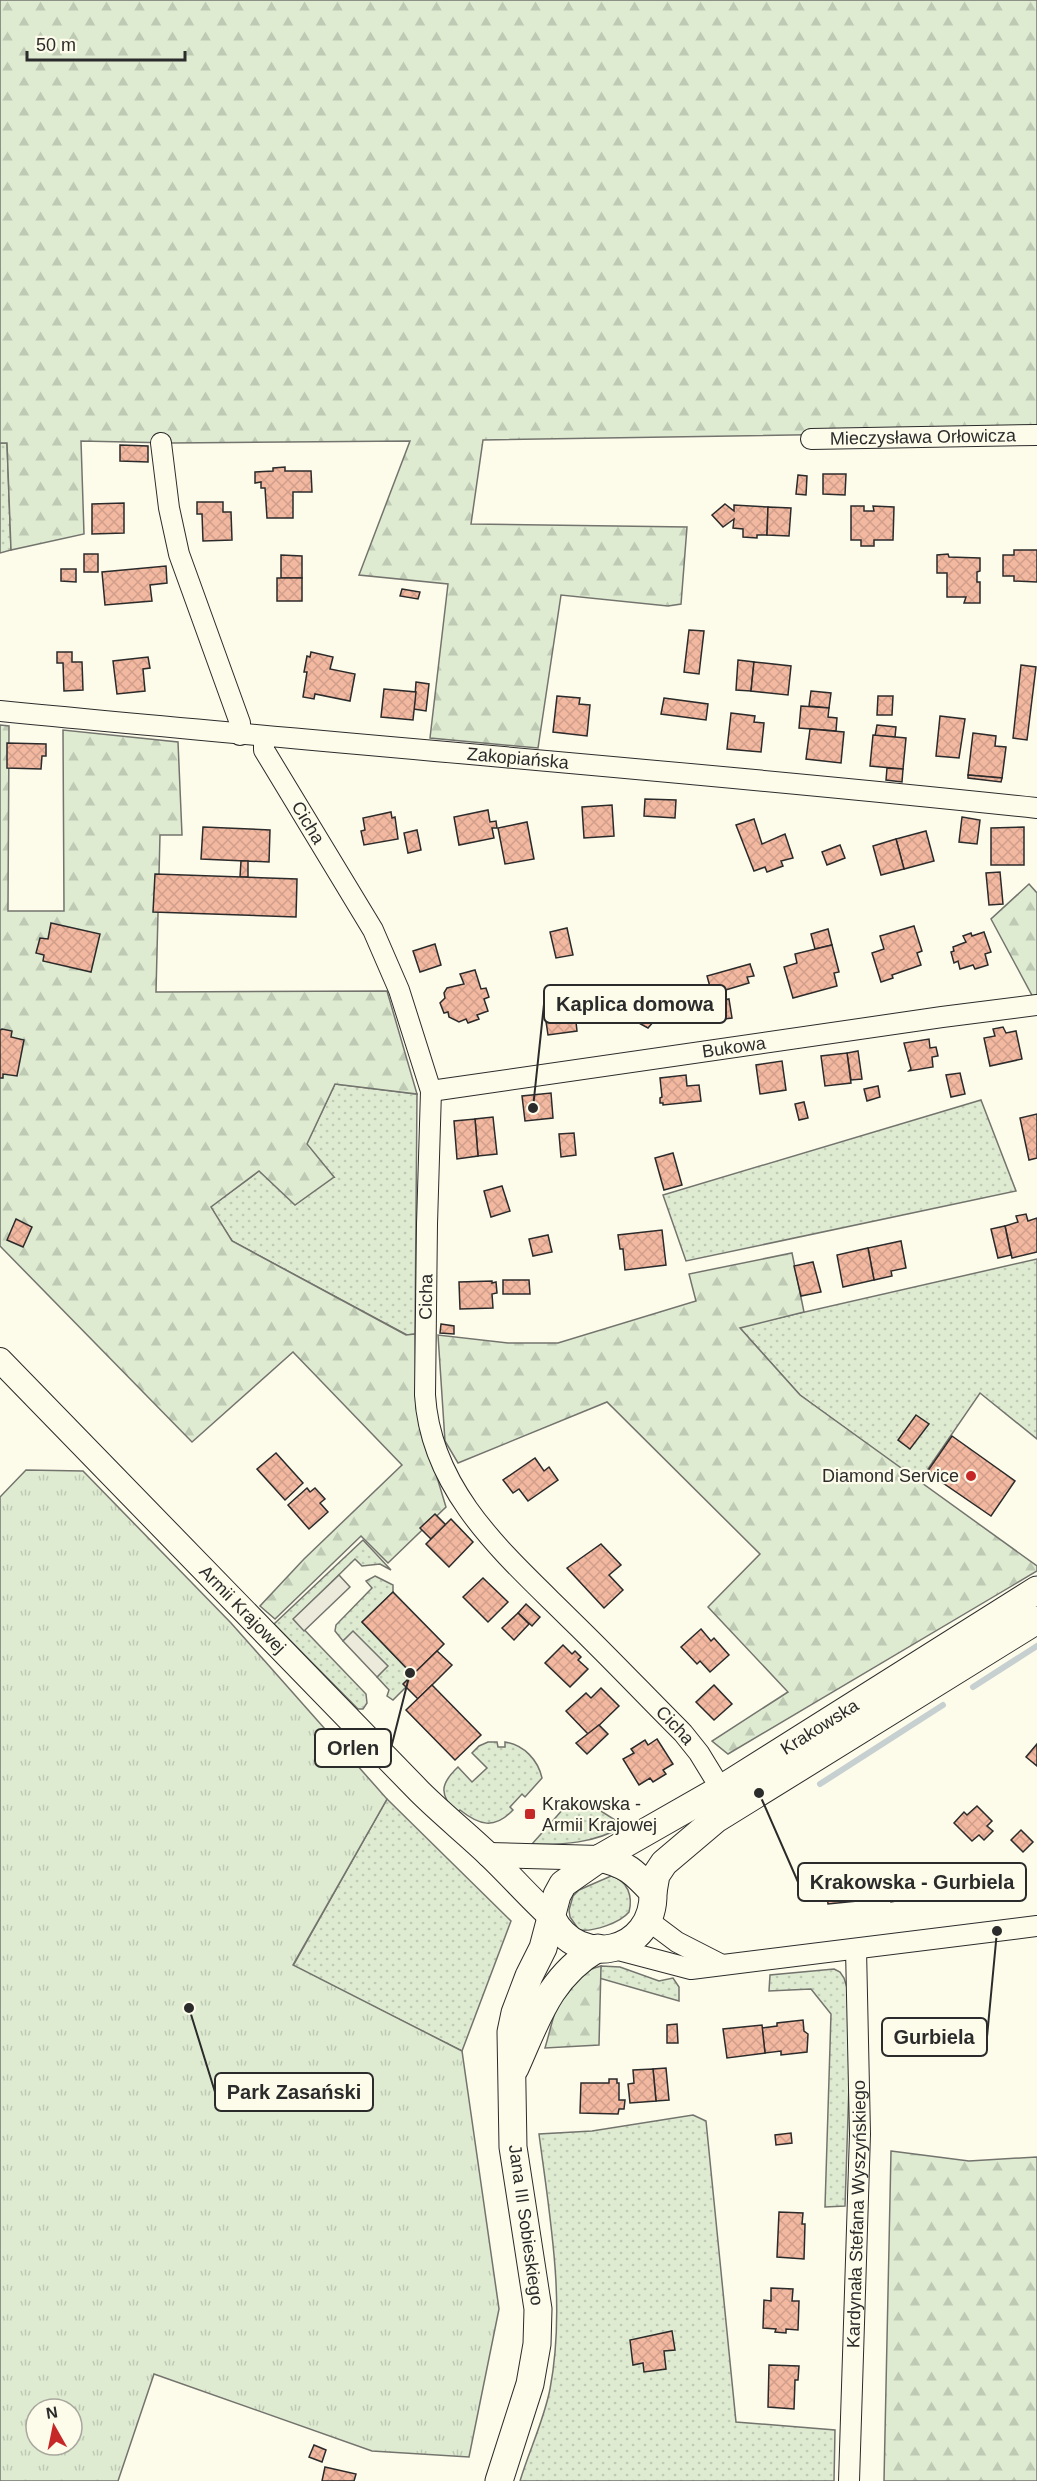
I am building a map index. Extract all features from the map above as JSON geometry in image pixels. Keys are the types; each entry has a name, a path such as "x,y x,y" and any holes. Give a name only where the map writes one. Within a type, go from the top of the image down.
{"main road":[{"name":"Krakowska","path":"600,1858 721,1789 1037,1590"},
{"name":"Krakowska","path":"652,1892 656,1875 664,1863 716,1820 1037,1620"},
{"path":"600,1858 628,1867 652,1892 653,1907 649,1921 641,1934 628,1943 604,1948 580,1947 567,1940 558,1931 552,1918 557,1895 563,1884 600,1858"},
{"name":"Jana III Sobieskiego","path":"499,2481 530,2384 537,2344 538,2309 513,2147 511,2032 515,2013 543,1948 552,1918"},
{"name":"Jana III Sobieskiego","path":"513,2072 548,1996 563,1974 581,1958 604,1948"}],"street":[{"name":"Mieczysława Orłowicza","path":"811,439 1037,435"},
{"path":"161,443 169,508 179,554 240,723 240,735"},
{"name":"Zakopiańska","path":"0,711 240,735 767,779 1037,808"},
{"name":"Cicha","path":"264,737 264,750 373,930 399,990 432,1092 427,1224 425,1395 427,1419 441,1461 459,1497 490,1538 684,1733 699,1752 721,1789"},
{"name":"Bukowa","path":"432,1092 1037,1005"},
{"name":"Armii Krajowej","path":"0,1360 414,1786 489,1855 520,1889 552,1918"},
{"path":"489,1855 600,1858"},
{"path":"649,1921 677,1942 720,1964"},
{"path":"604,1948 691,1969 1037,1926"},
{"name":"Kardynała Stefana Wyszyńskiego","path":"849,2481 860,2134 856,1949"}],"green space":[{"path":"0,0 1037,0 1037,431 483,440 471,524 687,527 681,604 668,606 561,595 538,748 430,738 448,584 359,575 410,441 172,443 81,441 84,534 11,550 7,443 0,443"},
{"path":"0,443 7,443 11,550 0,553"},
{"path":"0,725 9,726 8,911 64,911 63,730 178,742 182,835 160,835 156,992 387,991 417,1094 335,1084 307,1144 334,1177 295,1205 259,1171 211,1207 232,1241 406,1335 415,1334 416,1408 446,1507 388,1563 361,1536 275,1619 260,1606 304,1559 402,1465 293,1352 192,1442 0,1246"},
{"path":"1029,884 1037,893 1037,998 1034,999 991,919"},
{"path":"335,1084 417,1094 415,1334 407,1335 232,1241 210,1207 259,1171 334,1177 306,1145"},
{"path":"981,1100 1016,1191 686,1261 663,1195"},
{"path":"792,1253 804,1312 740,1328 800,1395 1037,1566 1037,1571 728,1754 712,1741 788,1692 708,1607 760,1554 607,1402 458,1463 445,1441 438,1335 508,1343 558,1343 696,1301 689,1274"},
{"path":"1037,1259 1037,1439 980,1393 919,1482 800,1395 739,1327"},
{"path":"26,1470 83,1471 231,1623 387,1799 293,1965 462,2051 499,2309 469,2457 372,2451 154,2374 118,2481 0,2481 0,1497"},
{"path":"363,1540 391,1570 380,1564 362,1566 355,1559 294,1619 366,1694 367,1703 363,1709 358,1709 274,1624"},
{"path":"375,1576 393,1585 393,1592 362,1622 413,1675 406,1687 393,1700 387,1696 389,1690 377,1677 387,1666 353,1632 343,1641 335,1631 336,1625 372,1588 366,1581"},
{"path":"488,1742 497,1742 498,1747 505,1747 505,1742 524,1750 534,1759 542,1778 525,1797 522,1794 510,1807 513,1810 493,1823 480,1822 460,1810 456,1814 447,1801 444,1790 447,1779 458,1767 472,1782 487,1768 472,1753 479,1746"},
{"path":"387,1799 511,1921 462,2051 293,1966"},
{"path":"584,1803 593,1806 623,1825 622,1827 590,1840 532,1844 565,1807"},
{"path":"611,1876 622,1881 628,1890 629,1912 606,1926 579,1930 570,1917 569,1910 573,1896 579,1890"},
{"path":"601,1966 620,1967 659,1981 673,1978 679,1987 679,2001 599,1978"},
{"path":"601,1966 599,2045 545,2048 556,2009 567,1987 587,1971"},
{"path":"834,1969 844,1978 848,1991 851,2025 845,2206 825,2207 831,2014 811,1989 769,1991 770,1975"},
{"path":"693,2115 706,2121 736,2422 835,2430 834,2481 520,2481 550,2389 557,2326 552,2229 539,2134 592,2131"},
{"path":"891,2151 969,2161 1037,2157 1037,2481 884,2481"}],"shaded area":[{"path":"339,1575 350,1587 304,1631 293,1619"},
{"path":"353,1631 388,1666 377,1677 343,1641"}],"building":[{"path":"120,445 148,446 148,462 120,461"},
{"path":"285,467 285,471 311,471 312,492 293,492 293,518 267,518 265,488 261,488 261,482 255,483 255,472 273,471 273,468"},
{"path":"823,474 846,474 845,495 823,494"},
{"path":"798,475 807,476 806,495 796,494"},
{"path":"197,502 223,502 223,512 231,512 232,540 203,541 202,514 197,514"},
{"path":"124,503 124,533 92,534 92,504"},
{"path":"725,504 734,511 734,505 768,507 767,535 757,535 757,538 743,537 743,529 733,528 734,519 723,527 712,515"},
{"path":"851,506 864,506 864,511 874,511 873,506 894,507 893,540 874,540 874,546 861,546 861,540 851,540"},
{"path":"768,507 791,508 789,536 767,535"},
{"path":"1014,550 1037,550 1037,582 1014,581 1014,576 1003,576 1003,555 1014,555"},
{"path":"84,554 98,554 98,572 84,572"},
{"path":"948,554 949,557 980,558 977,582 980,582 980,603 964,603 966,597 947,597 947,573 937,573 937,555"},
{"path":"281,555 302,556 302,578 281,578"},
{"path":"166,566 167,583 150,585 152,601 105,605 102,572"},
{"path":"61,569 76,569 76,582 61,581"},
{"path":"277,578 302,578 302,601 277,601"},
{"path":"402,589 420,592 418,599 400,596"},
{"path":"689,630 704,631 699,674 684,672"},
{"path":"57,652 72,652 72,662 82,662 83,690 64,691 63,663 57,663"},
{"path":"311,652 333,657 330,669 355,674 350,701 315,694 314,699 303,697 307,672 304,672 307,656 310,657"},
{"path":"148,657 150,668 143,669 145,691 117,694 113,661"},
{"path":"738,660 754,662 751,691 736,690"},
{"path":"754,662 791,666 788,695 751,691"},
{"path":"1021,665 1036,667 1027,740 1013,738"},
{"path":"416,682 429,684 426,711 414,709"},
{"path":"384,689 416,692 413,720 381,717"},
{"path":"811,691 831,693 829,708 809,706"},
{"path":"557,696 580,698 579,704 590,705 587,736 553,732"},
{"path":"878,696 893,696 892,715 877,715"},
{"path":"664,698 708,704 706,720 661,714"},
{"path":"801,706 829,708 828,717 837,718 836,731 799,728"},
{"path":"731,713 755,716 754,722 764,723 761,752 727,749"},
{"path":"940,716 965,719 959,758 936,756"},
{"path":"877,725 896,727 895,737 875,736"},
{"path":"810,729 844,732 841,763 806,759"},
{"path":"973,733 996,736 995,746 1006,747 1002,778 968,775"},
{"path":"873,735 906,738 903,769 870,766"},
{"path":"7,743 46,744 46,756 42,756 41,769 7,768"},
{"path":"887,768 903,769 902,782 886,780"},
{"path":"968,775 1002,778 1001,782 968,778"},
{"path":"645,799 676,800 675,818 644,816"},
{"path":"612,805 614,836 584,838 582,807"},
{"path":"488,810 490,822 496,821 497,828 492,828 494,838 459,845 454,817"},
{"path":"391,812 392,818 395,817 398,839 364,845 361,831 365,830 363,818"},
{"path":"962,817 980,820 977,844 959,842"},
{"path":"754,819 762,844 785,834 793,858 781,861 783,866 767,872 765,867 754,871 736,825"},
{"path":"527,822 534,859 505,864 498,828"},
{"path":"203,827 270,830 269,862 201,859"},
{"path":"1024,827 1024,865 991,865 991,828"},
{"path":"417,830 421,850 408,853 404,833"},
{"path":"926,831 934,861 904,869 896,839"},
{"path":"896,839 904,869 881,875 873,846"},
{"path":"840,845 845,858 827,865 822,852"},
{"path":"241,861 248,861 248,877 240,877"},
{"path":"1000,872 1003,904 989,905 986,873"},
{"path":"155,874 297,879 296,917 153,912"},
{"path":"51,923 100,934 91,972 43,961 44,955 36,953 40,938 48,939"},
{"path":"914,926 922,951 917,953 921,965 892,975 893,978 881,982 872,953 884,949 880,936"},
{"path":"567,928 573,955 556,958 550,932"},
{"path":"828,929 832,945 815,949 811,934"},
{"path":"984,932 991,952 985,954 988,965 975,969 973,965 960,969 958,961 954,963 951,952 954,951 953,947 966,942 963,936"},
{"path":"435,944 441,965 420,972 413,951"},
{"path":"832,945 839,972 834,973 837,986 793,998 784,967 797,963 795,954"},
{"path":"750,964 754,976 747,977 749,983 712,994 707,976"},
{"path":"475,970 481,989 486,988 489,997 484,999 488,1011 477,1015 479,1019 468,1023 466,1019 459,1022 449,1017 448,1012 444,1013 440,1003 445,998 444,993 447,988 464,984 460,974"},
{"path":"648,991 664,991 666,1020 654,1021 648,1028 637,1022 637,1011 634,1013 631,1011 629,994 649,993"},
{"path":"566,999 567,1005 574,1004 577,1031 548,1035 544,1008 548,1007 548,1001"},
{"path":"729,999 732,1018 715,1020 713,1002"},
{"path":"1003,1027 1006,1033 1016,1031 1022,1059 990,1066 984,1038 995,1036 993,1029"},
{"path":"0,1030 12,1031 11,1037 24,1040 17,1076 3,1074 3,1078 0,1078"},
{"path":"929,1039 930,1048 936,1047 938,1056 932,1057 933,1067 909,1071 911,1069 904,1043"},
{"path":"858,1051 862,1079 851,1080 847,1053"},
{"path":"847,1053 851,1083 825,1086 821,1056"},
{"path":"782,1061 786,1090 760,1094 756,1065"},
{"path":"960,1073 965,1094 951,1097 946,1075"},
{"path":"686,1075 687,1086 699,1085 701,1101 663,1105 660,1103 662,1097 660,1078"},
{"path":"878,1086 880,1097 867,1101 864,1089"},
{"path":"551,1093 553,1118 525,1121 522,1096"},
{"path":"804,1102 808,1118 799,1120 795,1104"},
{"path":"1037,1114 1037,1158 1029,1160 1020,1118"},
{"path":"493,1117 497,1154 478,1156 475,1119"},
{"path":"475,1119 478,1156 457,1159 454,1121"},
{"path":"574,1133 576,1155 561,1157 559,1134"},
{"path":"673,1153 682,1185 664,1190 655,1158"},
{"path":"502,1186 510,1211 491,1217 484,1191"},
{"path":"1026,1214 1028,1221 1037,1218 1037,1252 1012,1258 1005,1226 1018,1222 1016,1216"},
{"path":"16,1219 32,1227 23,1247 7,1240"},
{"path":"1005,1226 1011,1255 998,1258 991,1229"},
{"path":"662,1230 666,1265 625,1270 623,1249 620,1249 618,1235"},
{"path":"548,1235 552,1252 533,1256 529,1239"},
{"path":"901,1241 906,1268 891,1271 892,1276 874,1280 868,1248"},
{"path":"868,1248 874,1280 843,1287 837,1255"},
{"path":"813,1262 821,1292 801,1296 794,1266"},
{"path":"503,1280 529,1280 530,1294 503,1294"},
{"path":"492,1281 492,1283 496,1282 497,1293 492,1294 493,1308 460,1309 459,1282"},
{"path":"441,1324 454,1326 454,1334 440,1333"},
{"path":"916,1415 929,1424 910,1449 898,1440"},
{"name":"Diamond Service","path":"952,1436 1015,1481 991,1516 927,1472"},
{"path":"276,1453 303,1483 285,1500 257,1469"},
{"path":"535,1458 544,1471 549,1467 558,1480 528,1501 519,1489 513,1493 503,1480"},
{"path":"307,1488 310,1492 315,1488 325,1499 320,1503 328,1512 309,1529 288,1505"},
{"path":"435,1514 446,1525 431,1539 420,1528"},
{"path":"451,1519 473,1542 449,1567 426,1544"},
{"path":"601,1544 621,1565 609,1575 623,1590 604,1608 567,1568"},
{"path":"483,1578 508,1602 488,1622 463,1597"},
{"path":"393,1592 444,1644 413,1675 362,1622"},
{"path":"526,1604 540,1617 532,1626 518,1613"},
{"path":"518,1613 529,1624 514,1640 502,1628"},
{"path":"701,1629 711,1641 714,1638 729,1655 710,1672 700,1661 697,1664 681,1647"},
{"path":"563,1645 572,1654 575,1651 581,1657 578,1660 588,1669 570,1687 545,1663"},
{"path":"437,1651 452,1665 418,1699 403,1684"},
{"path":"432,1685 481,1735 455,1760 406,1710"},
{"path":"714,1685 732,1704 714,1720 696,1702"},
{"path":"601,1688 619,1706 589,1735 566,1711 586,1693 591,1698"},
{"path":"599,1725 608,1734 587,1754 576,1743"},
{"path":"657,1739 673,1764 663,1770 666,1774 653,1782 650,1778 639,1785 623,1759 634,1753 631,1749 645,1740 648,1745"},
{"path":"1037,1744 1037,1766 1026,1757"},
{"path":"977,1806 992,1821 987,1826 993,1831 984,1840 979,1835 972,1841 954,1823 964,1812 967,1815"},
{"path":"1021,1830 1033,1842 1023,1852 1011,1840"},
{"path":"857,1872 857,1901 828,1904 825,1876"},
{"path":"912,1879 915,1898 891,1902 889,1883"},
{"path":"803,2020 804,2031 808,2034 807,2052 781,2055 781,2051 765,2053 762,2028 777,2026 777,2023"},
{"path":"677,2024 678,2043 667,2043 667,2025"},
{"path":"762,2025 765,2053 727,2058 723,2029"},
{"path":"666,2068 669,2100 656,2101 653,2069"},
{"path":"653,2069 656,2101 630,2103 628,2084 634,2083 633,2070"},
{"path":"609,2079 617,2079 619,2083 619,2100 625,2100 624,2109 619,2109 618,2114 580,2113 581,2083 609,2083"},
{"path":"791,2133 792,2143 776,2145 775,2135"},
{"path":"779,2212 803,2213 804,2259 777,2257"},
{"path":"771,2288 793,2289 792,2301 799,2301 798,2330 786,2329 786,2333 763,2328 764,2300 771,2301"},
{"path":"672,2331 675,2350 664,2351 666,2369 644,2372 643,2363 633,2365 630,2340"},
{"path":"769,2365 799,2366 798,2380 795,2380 794,2409 768,2407"},
{"path":"314,2445 326,2450 322,2462 309,2457"},
{"path":"325,2467 356,2474 354,2481 322,2481"}],"waterway":[{"path":"973,1687 1037,1646"},
{"path":"820,1784 943,1705"}],"place":[{"name":"Kaplica domowa","path":"533,1108"},
{"name":"Diamond Service","path":"971,1476"},
{"name":"Orlen","path":"410,1673"},
{"name":"Krakowska - Gurbiela","path":"759,1793"},
{"name":"Krakowska - Armii Krajowej","path":"530,1814"},
{"name":"Gurbiela","path":"997,1931"},
{"name":"Park Zasański","path":"189,2008"}]}
